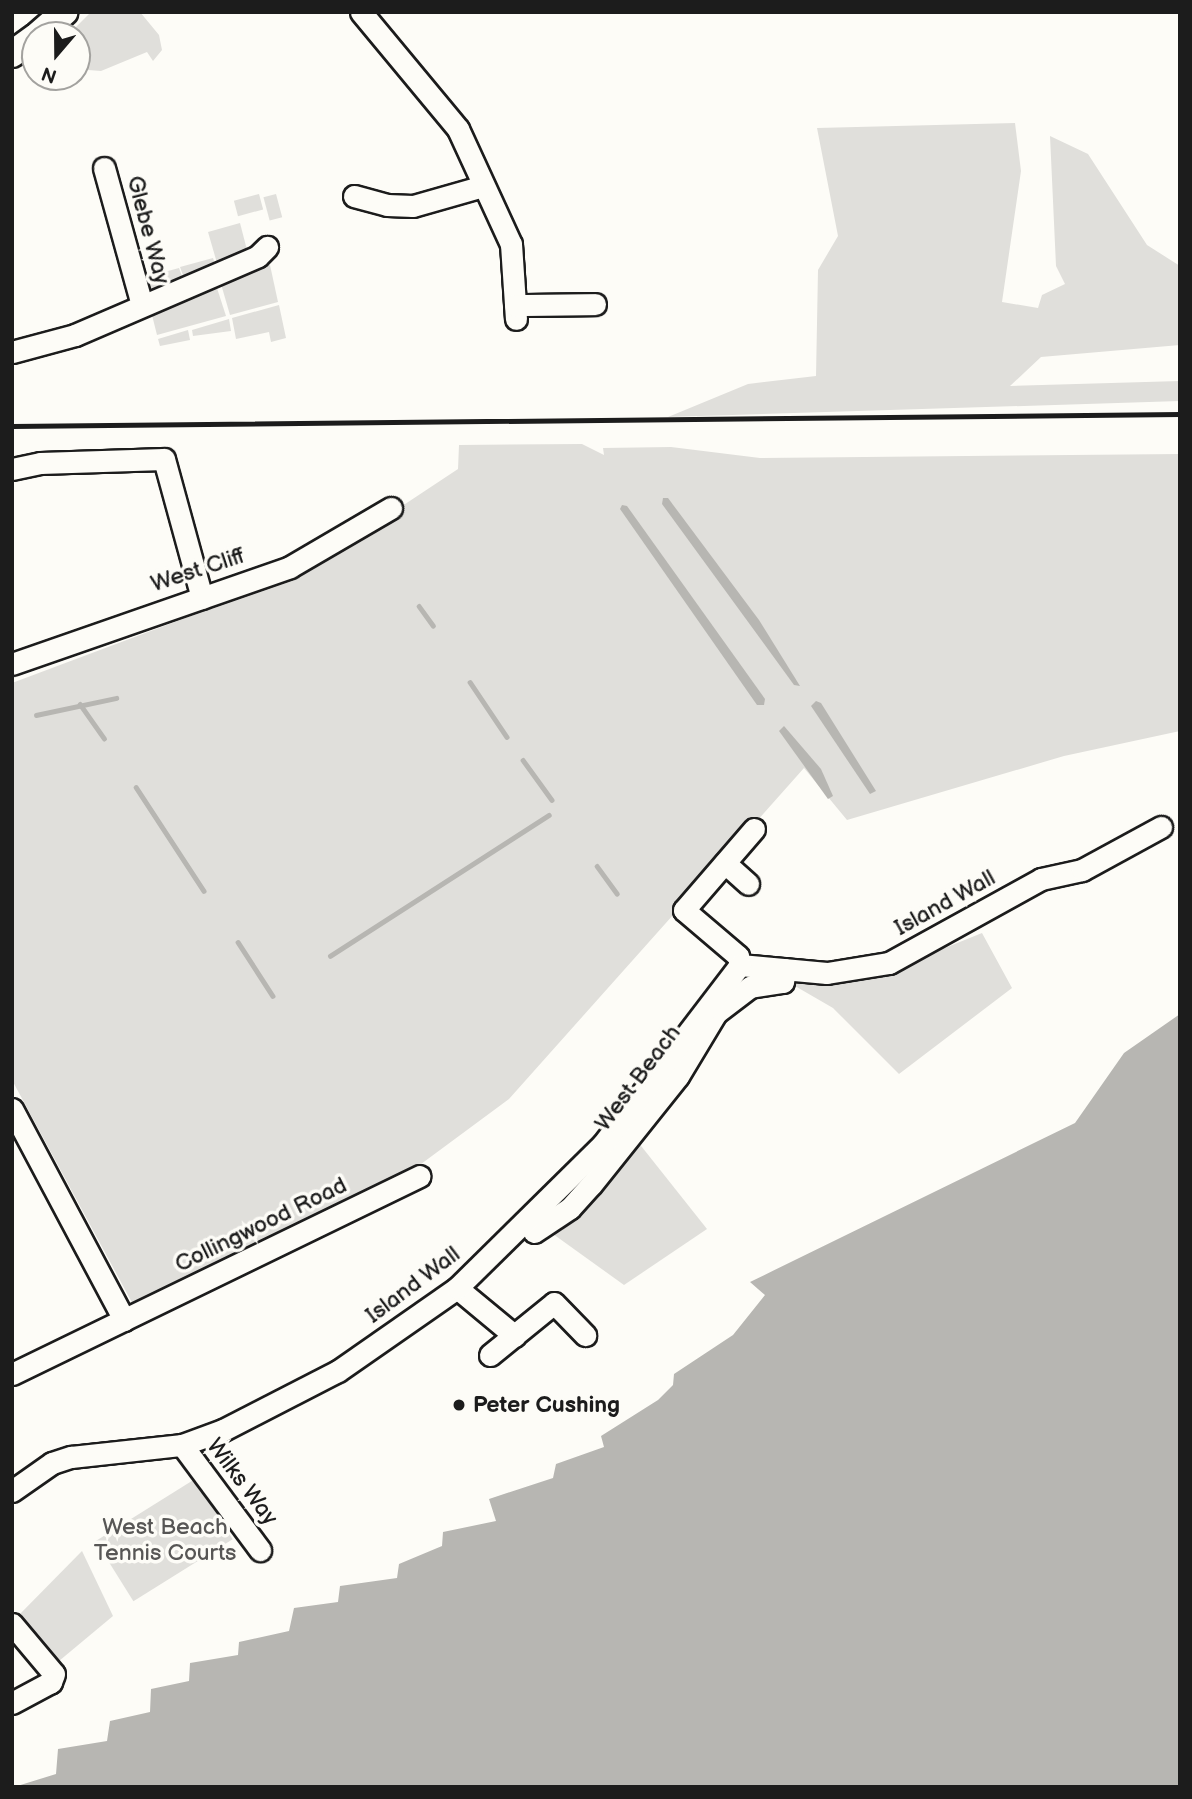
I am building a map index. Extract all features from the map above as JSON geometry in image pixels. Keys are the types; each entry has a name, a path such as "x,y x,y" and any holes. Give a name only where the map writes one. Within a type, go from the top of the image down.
{"street":[{"path":"361,12 458,129 511,244 516,312 595,305"},
{"name":"Glebe Way","path":"104,168 142,305"},
{"path":"354,196 387,205 413,205 483,186"},
{"name":"Glebe Way","path":"19,352 142,305 258,256 267,247"},
{"path":"12,469 40,463 164,459 202,598"},
{"name":"West Cliff","path":"12,664 316,555 391,508"},
{"name":"Island Wall","path":"12,1490 52,1463 71,1457 182,1445 263,1412 338,1371 457,1288 603,1144 740,965 842,973 889,963 1041,879 1082,870 1161,827"},
{"path":"740,965 738,956 684,910 754,829"},
{"path":"724,863 748,884"},
{"name":"West Beach","path":"534,1232 570,1208 591,1185 678,1076 716,1013 750,987 783,982 785,969"},
{"path":"12,1109 124,1321"},
{"name":"Collingwood Road","path":"12,1374 419,1175"},
{"path":"457,1288 515,1336"},
{"path":"490,1355 554,1303 585,1335"},
{"name":"Wilks Way","path":"182,1445 260,1550"},
{"path":"12,1624 54,1674 51,1682 12,1703"}],"green space":[{"path":"91,12 140,12 159,35 162,50 153,61 147,52 101,71 91,70 91,21 82,21"},
{"path":"1015,123 1021,171 1002,302 1038,308 1042,295 1065,284 1056,266 1050,136 1088,154 1147,245 1180,266 1180,345 1041,357 1010,386 1180,381 1180,401 668,417 748,384 816,376 818,270 838,236 817,128"},
{"path":"259,194 263,209 238,216 234,201"},
{"path":"276,194 282,217 270,221 263,197"},
{"path":"240,223 247,250 217,263 208,232"},
{"path":"213,258 215,264 184,278 180,267"},
{"path":"270,265 278,302 230,315 221,284"},
{"path":"179,268 183,279 151,293 146,277"},
{"path":"216,285 226,316 157,335 152,315"},
{"path":"279,305 286,338 271,342 269,332 236,339 232,318"},
{"path":"229,319 231,331 193,336 192,330"},
{"path":"188,330 190,340 160,346 158,339"},
{"path":"582,444 604,455 603,448 671,447 760,458 1180,454 1180,731 1064,756 847,820 804,768 509,1099 417,1167 136,1310 12,1080 12,683 295,577 458,469 459,445"},
{"path":"982,933 1012,988 899,1074 833,1008 795,986 804,976 878,975"},
{"path":"634,1137 707,1229 624,1285 553,1234"},
{"name":"West Beach Tennis Courts","path":"195,1479 233,1539 133,1601 96,1541"},
{"name":"West Beach Tennis Courts","path":"82,1551 113,1616 53,1666 16,1618"}],"shaded area":[{"path":"663,498 668,498 759,620 800,686 794,685 662,504"},
{"path":"622,505 627,506 765,699 764,705 757,705 620,509"},
{"path":"816,701 821,703 876,791 870,794 811,706"},
{"path":"784,726 821,769 833,796 828,799 779,731"},
{"path":"1180,1014 1180,1787 14,1787 56,1774 58,1749 107,1741 110,1721 150,1712 151,1689 189,1681 190,1663 238,1655 239,1642 289,1631 294,1608 338,1602 340,1586 397,1578 399,1564 442,1546 443,1532 496,1521 489,1499 553,1478 556,1464 604,1447 601,1436 658,1400 673,1385 674,1374 733,1335 765,1295 750,1282 1075,1123 1124,1053"}],"waterway":[{"path":"419,606 433,625"},
{"path":"470,682 507,737"},
{"path":"36,715 116,698"},
{"path":"80,704 104,738"},
{"path":"523,760 552,800"},
{"path":"136,787 204,891"},
{"path":"330,956 549,815"},
{"path":"597,866 617,894"},
{"path":"238,942 273,996"}],"railway":[{"path":"12,426 1180,414"}],"place":[{"name":"Peter Cushing","path":"459,1405"}]}
